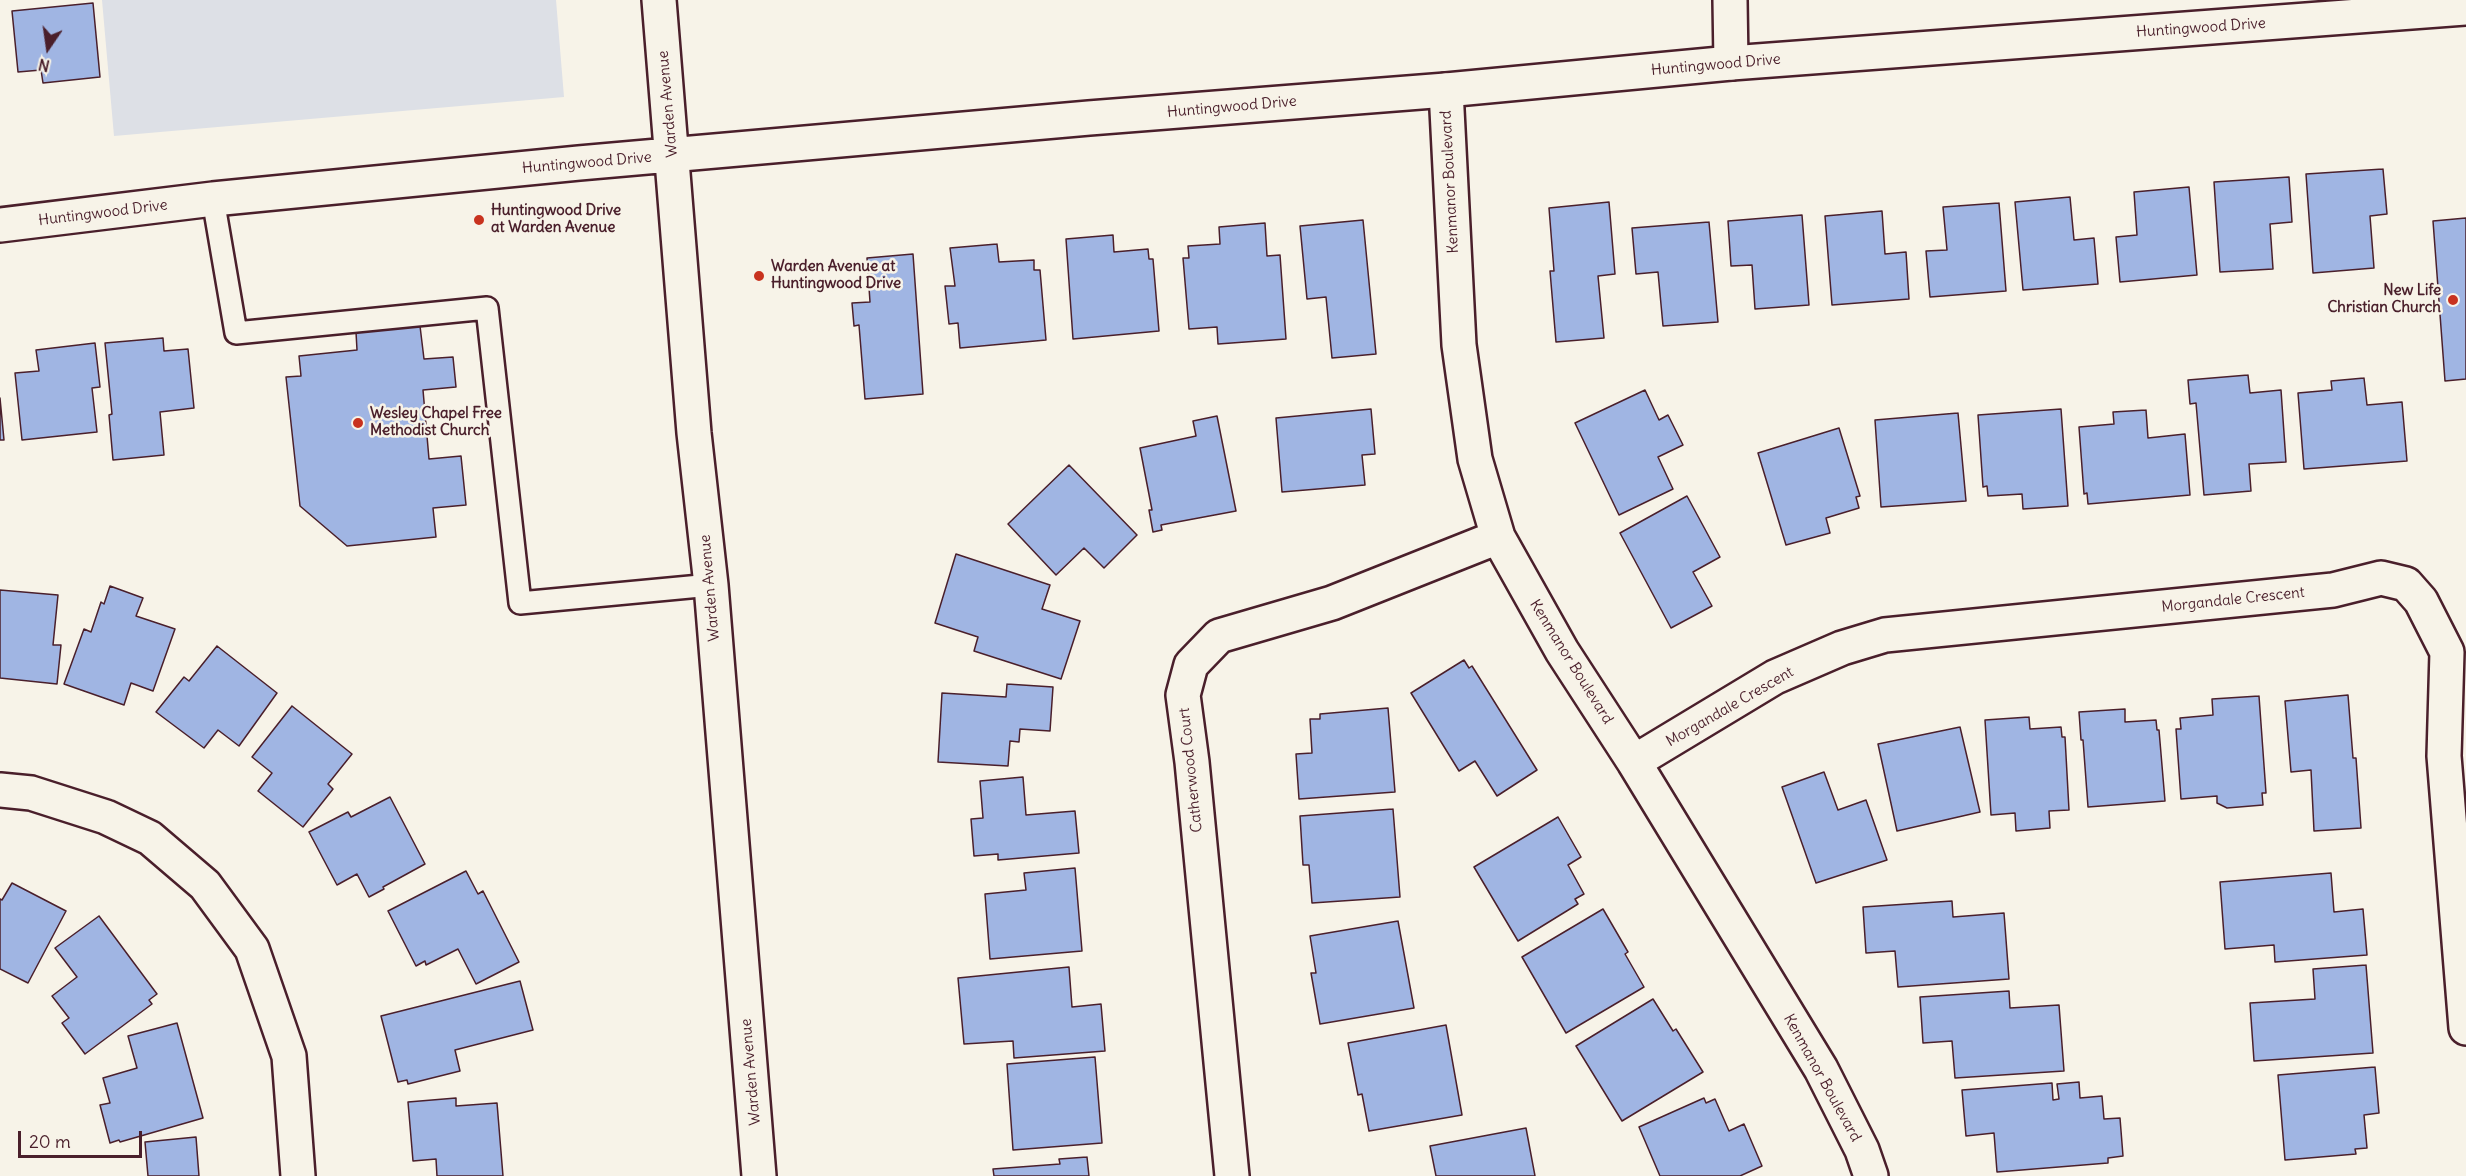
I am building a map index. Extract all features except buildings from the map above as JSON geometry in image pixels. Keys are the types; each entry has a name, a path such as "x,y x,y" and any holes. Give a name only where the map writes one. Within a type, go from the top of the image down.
{"street":[{"name":"Warden Avenue","path":"659,0 694,433 711,585 759,1176"},
{"path":"1730,0 1731,63"},
{"name":"Huntingwood Drive","path":"0,225 213,199 1089,118 1446,90 1731,63 2466,8"},
{"name":"Kenmanor Boulevard","path":"1446,90 1459,345 1475,459 1498,537 1562,651 1634,762 1821,1070 1862,1150 1871,1176"},
{"name":"Catherwood Court","path":"1232,1176 1192,762 1183,695 1191,665 1219,636 1332,603 1498,537"},
{"name":"Morgandale Crescent","path":"1634,762 1775,677 1842,648 1885,635 2333,590 2381,578 2406,584 2421,601 2447,652 2444,756 2466,1028"},
{"path":"0,790 31,793 106,817 150,838 204,885 252,949 289,1056 298,1176"}],"lane":[{"path":"213,199 236,333 487,308 520,603 711,585"}],"shaded area":[{"path":"102,0 556,0 564,97 114,136"}],"place":[{"name":"Huntingwood Drive at Warden Avenue","path":"479,220"},
{"name":"Warden Avenue at Huntingwood Drive","path":"759,276"},
{"name":"New Life Christian Church","path":"2453,300"},
{"name":"Wesley Chapel Free Methodist Church","path":"358,423"}]}
